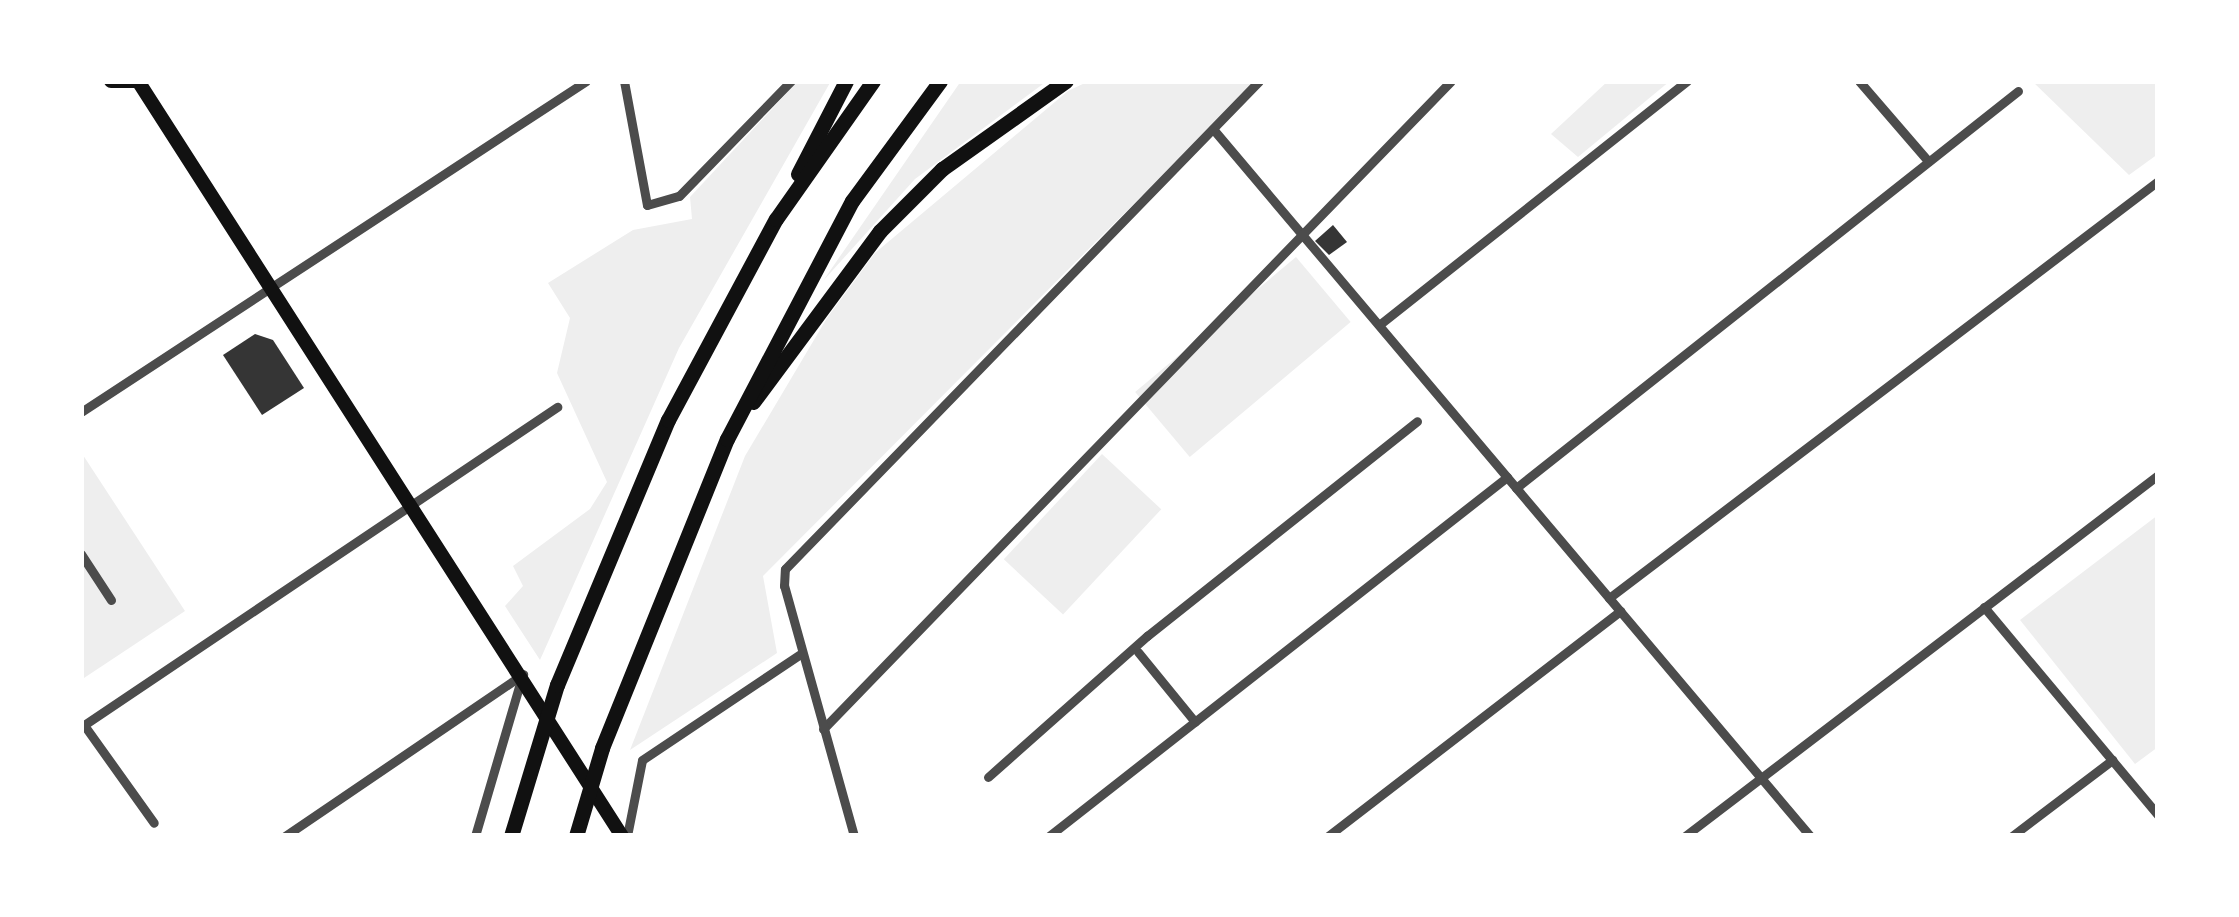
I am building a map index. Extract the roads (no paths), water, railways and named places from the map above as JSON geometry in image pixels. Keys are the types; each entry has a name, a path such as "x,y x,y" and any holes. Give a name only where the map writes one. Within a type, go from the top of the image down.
{"highway":[{"path":"511,836 557,685 668,420 846,81"},
{"path":"776,219 873,81"},
{"path":"576,836 602,748 728,439 852,201 940,81"},
{"path":"728,439 880,231 943,169 1066,81"}],"main road":[{"path":"111,81 138,81 625,836"}],"street":[{"path":"81,412 586,81"},
{"path":"624,81 647,205 679,196 791,81"},
{"path":"854,836 782,578 1259,81"},
{"path":"823,729 1450,81"},
{"path":"1379,325 1687,81"},
{"path":"1859,81 1928,161"},
{"path":"1516,488 2018,91"},
{"path":"1213,129 1810,836"},
{"path":"1609,598 2158,181"},
{"path":"154,823 82,726 411,500 556,407"},
{"path":"988,777 1138,652 1147,636 1417,421"},
{"path":"1685,836 2158,475"},
{"path":"1049,836 1507,477"},
{"path":"81,554 111,600"},
{"path":"1984,608 2158,815"},
{"path":"1328,836 1620,611"},
{"path":"625,836 647,754 802,652"},
{"path":"1138,652 1195,722"},
{"path":"285,836 523,674"},
{"path":"475,836 523,674"},
{"path":"2012,836 2112,760"}]}
